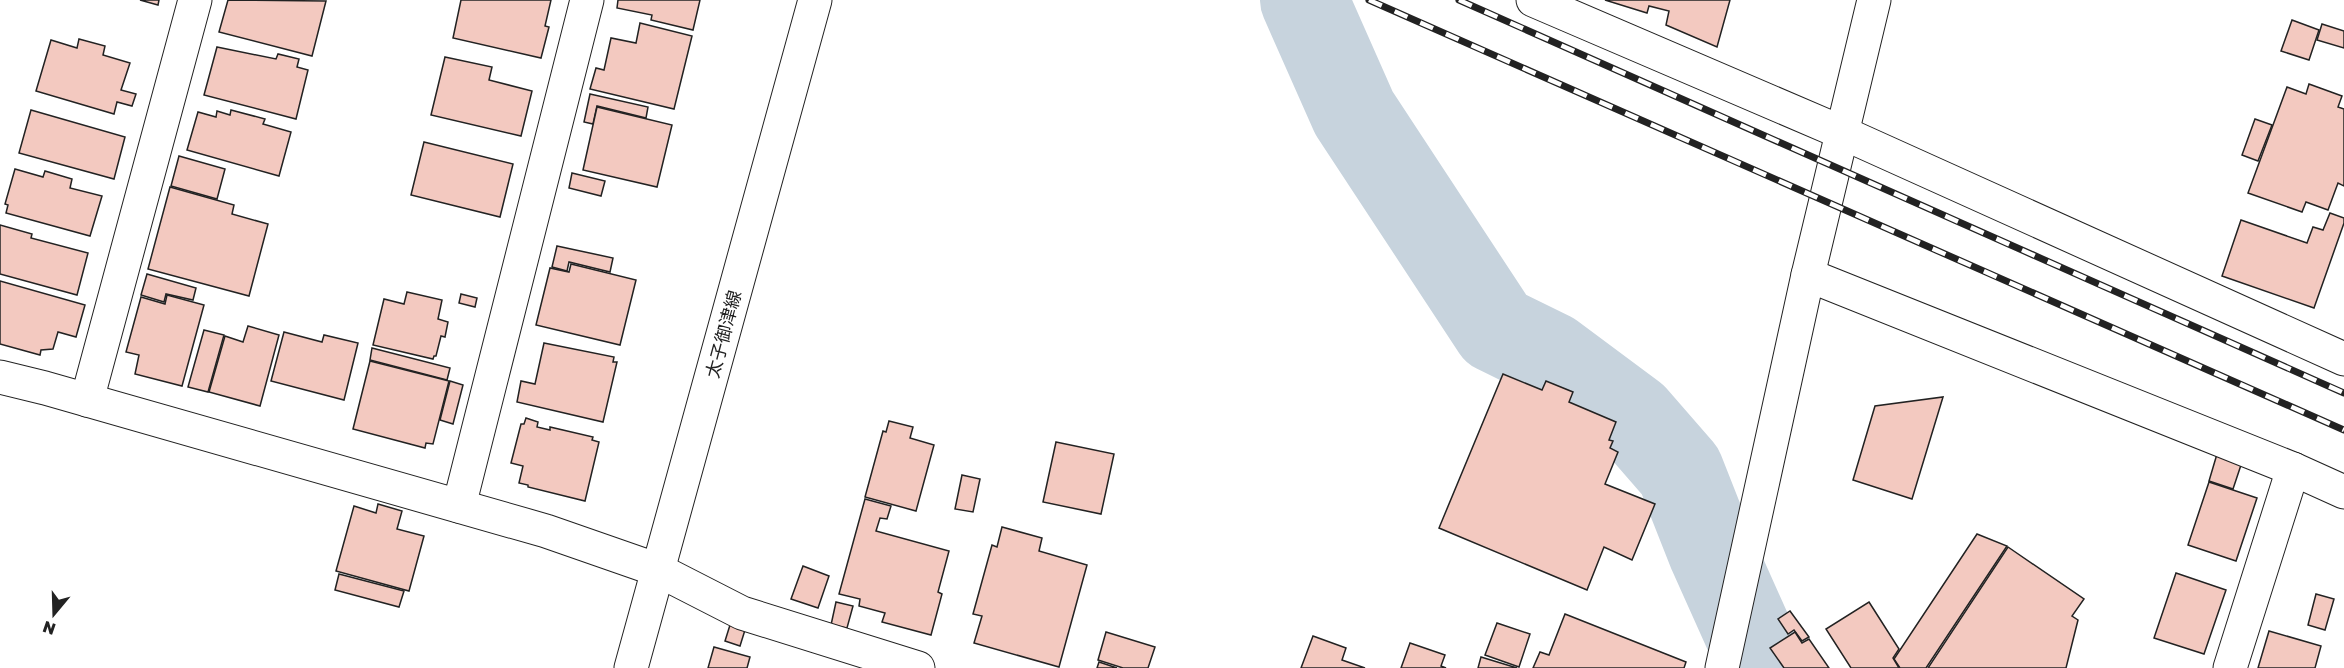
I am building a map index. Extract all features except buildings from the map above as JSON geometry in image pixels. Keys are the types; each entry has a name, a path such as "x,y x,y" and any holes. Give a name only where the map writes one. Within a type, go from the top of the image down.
{"street":[{"path":"87,400 195,0"},
{"path":"459,506 587,0"},
{"name":"太子御津線","path":"631,668 815,0"},
{"path":"1533,0 1843,133 2344,359"},
{"path":"1722,668 1808,275 1874,0"},
{"path":"1808,275 2293,469 2344,492"},
{"path":"0,377 546,531 658,570 742,613 918,668"},
{"path":"2230,668 2293,469"}],"waterway":[{"path":"1304,0 1354,113 1496,329 1551,356 1633,417 1680,471 1712,552 1764,668"}],"railway":[{"path":"1369,0 2344,430"},
{"path":"1459,0 2344,393"}]}
